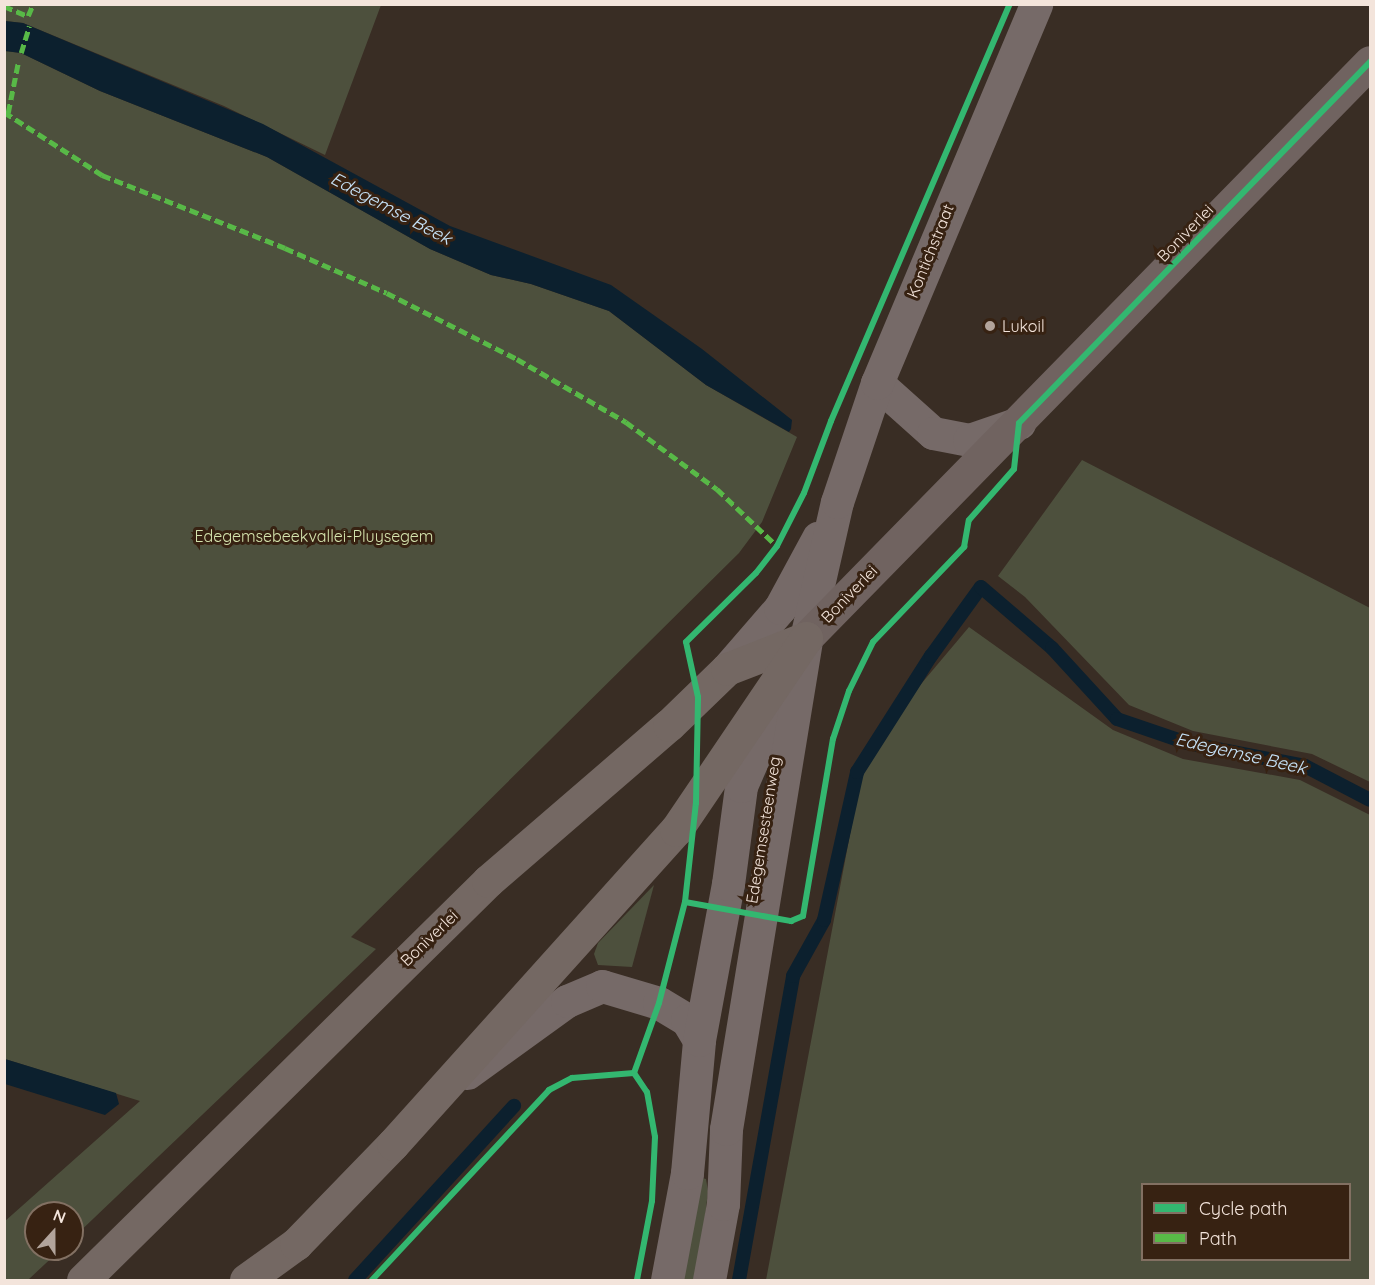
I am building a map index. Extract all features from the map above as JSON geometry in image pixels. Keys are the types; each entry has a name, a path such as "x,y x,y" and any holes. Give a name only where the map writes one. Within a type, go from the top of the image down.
{"highway":[{"name":"Boniverlei","path":"83,1281 488,881 669,725 727,669 806,638"},
{"name":"Boniverlei","path":"246,1281 296,1244 448,1086 676,830 806,638"}],"main road":[{"name":"Boniverlei","path":"806,638 1371,62"}],"street":[{"name":"Kontichstraat","path":"806,638 837,502 877,382 1036,4"},
{"path":"877,382 933,432 969,440 1019,423"},
{"name":"Kontichstraat","path":"727,669 780,608 837,502"},
{"name":"Edegemsesteenweg","path":"667,1281 687,1173 699,1040 728,884 741,786 806,638"},
{"name":"Edegemsesteenweg","path":"709,1281 723,1204 726,1129 806,638"},
{"name":"Boniverlei","path":"448,1086 567,1001 602,986 658,1003 687,1020 699,1040"}],"green space":[{"path":"5,4 381,5 325,155 224,106 23,23 5,21"},
{"name":"Edegemsebeekvallei-Pluysegem","path":"5,51 21,53 100,91 267,157 430,249 491,275 531,284 609,311 706,385 797,437 762,522 739,553 351,937 376,949 84,1228 84,1201 28,1201 140,1101 5,1059"},
{"path":"1082,460 1370,608 1370,782 1312,754 1193,731 1129,705 1025,597 998,576"},
{"path":"969,627 1113,730 1183,759 1300,780 1370,815 1370,1280 766,1280 861,776 900,709"},
{"path":"654,885 632,967 598,965 594,954 598,943"},
{"path":"695,1176 706,1179 708,1191 698,1280 677,1280"},
{"name":"Edegemsebeekvallei-Pluysegem","path":"24,1204 24,1261 48,1261 28,1280 5,1280 4,1222"}],"water":[{"name":"Edegemse Beek","path":"5,21 23,23 263,124 450,226 611,285 702,349 792,420 791,429 789,432 706,385 609,311 531,284 491,275 430,249 267,157 100,91 21,53 5,51"},
{"path":"5,1059 116,1093 119,1104 105,1115 5,1084"}],"waterway":[{"name":"Edegemse Beek","path":"739,1280 793,976 824,920 857,772 931,656 981,587 1052,648 1117,719 1187,743 1305,766 1370,800"},
{"path":"355,1280 514,1106"}],"marked path":[{"path":"4,6 28,16 33,4"},
{"path":"21,53 29,26"},
{"path":"8,113 18,63"},
{"path":"4,112 102,175 285,248 387,293 517,359 626,422 717,489 777,546"}],"cycle path":[{"path":"372,1280 549,1090 572,1078 634,1073 659,1003 685,902 696,803 698,697 686,642 756,573 777,546 804,493 831,421 1010,4"},
{"path":"685,902 791,921 803,916 833,739 849,691 873,642 964,547 969,520 1014,469 1019,423 1370,62"},
{"path":"634,1073 647,1092 655,1137 652,1201 637,1280"}],"place":[{"name":"Lukoil","path":"990,326"}]}
